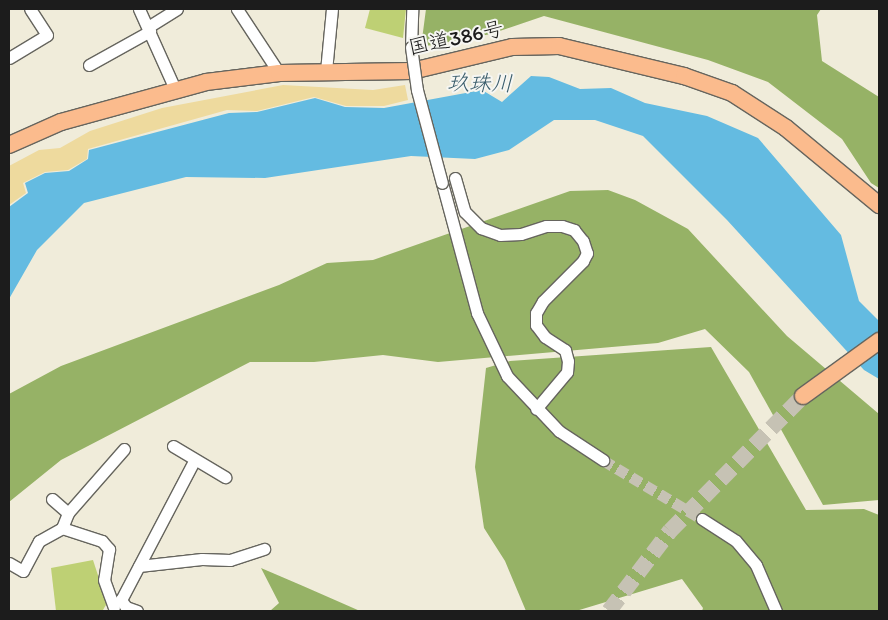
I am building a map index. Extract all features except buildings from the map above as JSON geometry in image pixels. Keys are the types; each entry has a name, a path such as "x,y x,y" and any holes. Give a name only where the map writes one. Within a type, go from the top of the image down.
{"highway":[{"name":"国道386号","path":"9,145 61,122 174,89 278,73 412,70 523,46 559,46 684,76 732,93 786,128 879,205"},
{"path":"803,396 825,378 879,341"}],"street":[{"path":"9,58 47,35 30,9"},
{"path":"139,9 174,89"},
{"path":"89,65 149,29 177,9"},
{"path":"237,9 278,73"},
{"path":"326,71 332,9"},
{"path":"412,9 411,47 417,90 486,337 507,376 536,409 559,431 603,460"},
{"path":"456,178 464,212 481,228 500,235 513,235 546,226 562,226 574,230 584,240 587,253 583,261 543,301 536,313 536,325 545,337 565,350 568,361 567,372 536,409"},
{"path":"173,446 194,461 225,477"},
{"path":"9,563 23,571 39,540 62,528 68,513 124,449"},
{"path":"115,606 139,566 194,461"},
{"path":"52,499 68,513"},
{"path":"702,519 736,541 756,566 776,611"},
{"path":"62,528 102,541 109,549 104,580 115,606"},
{"path":"139,566 202,559 230,560 264,549"},
{"path":"115,606 137,611"}],"green space":[{"path":"370,9 406,9 403,38 365,28"},
{"path":"426,9 821,9 817,15 822,61 879,97 879,188 871,183 842,139 768,82 708,60 544,16 491,34 421,47"},
{"path":"608,190 635,200 688,229 787,336 879,414 879,500 823,505 749,372 705,329 658,343 438,362 383,355 314,362 250,362 61,460 9,502 9,394 61,366 279,285 327,263 373,260 570,191"},
{"path":"711,347 806,510 864,509 879,515 879,611 702,611 703,608 682,579 576,611 526,611 505,561 484,528 475,467 486,368 510,361"},
{"path":"93,560 107,603 103,610 56,611 51,568"},
{"path":"261,568 360,611 270,611 279,603"}],"sand":[{"path":"283,85 373,90 405,85 408,100 384,106 346,106 314,97 257,111 227,110 88,149 87,159 68,170 45,172 23,183 26,193 9,205 9,166 39,150 60,148 90,131 162,108"}],"water":[{"path":"531,76 549,77 580,89 611,88 645,103 707,116 758,138 841,235 859,301 879,321 879,379 864,370 727,220 643,136 595,120 554,120 509,150 475,159 411,156 265,178 186,177 84,203 37,250 9,299 9,207 28,193 25,183 45,173 69,171 88,159 89,150 229,113 257,112 315,98 345,107 384,108 482,90 502,102"}],"tunnel":[{"path":"609,611 670,531 803,396"},
{"path":"603,460 702,519"}],"water label":[{"name":"玖珠川","path":"480,83"}]}
